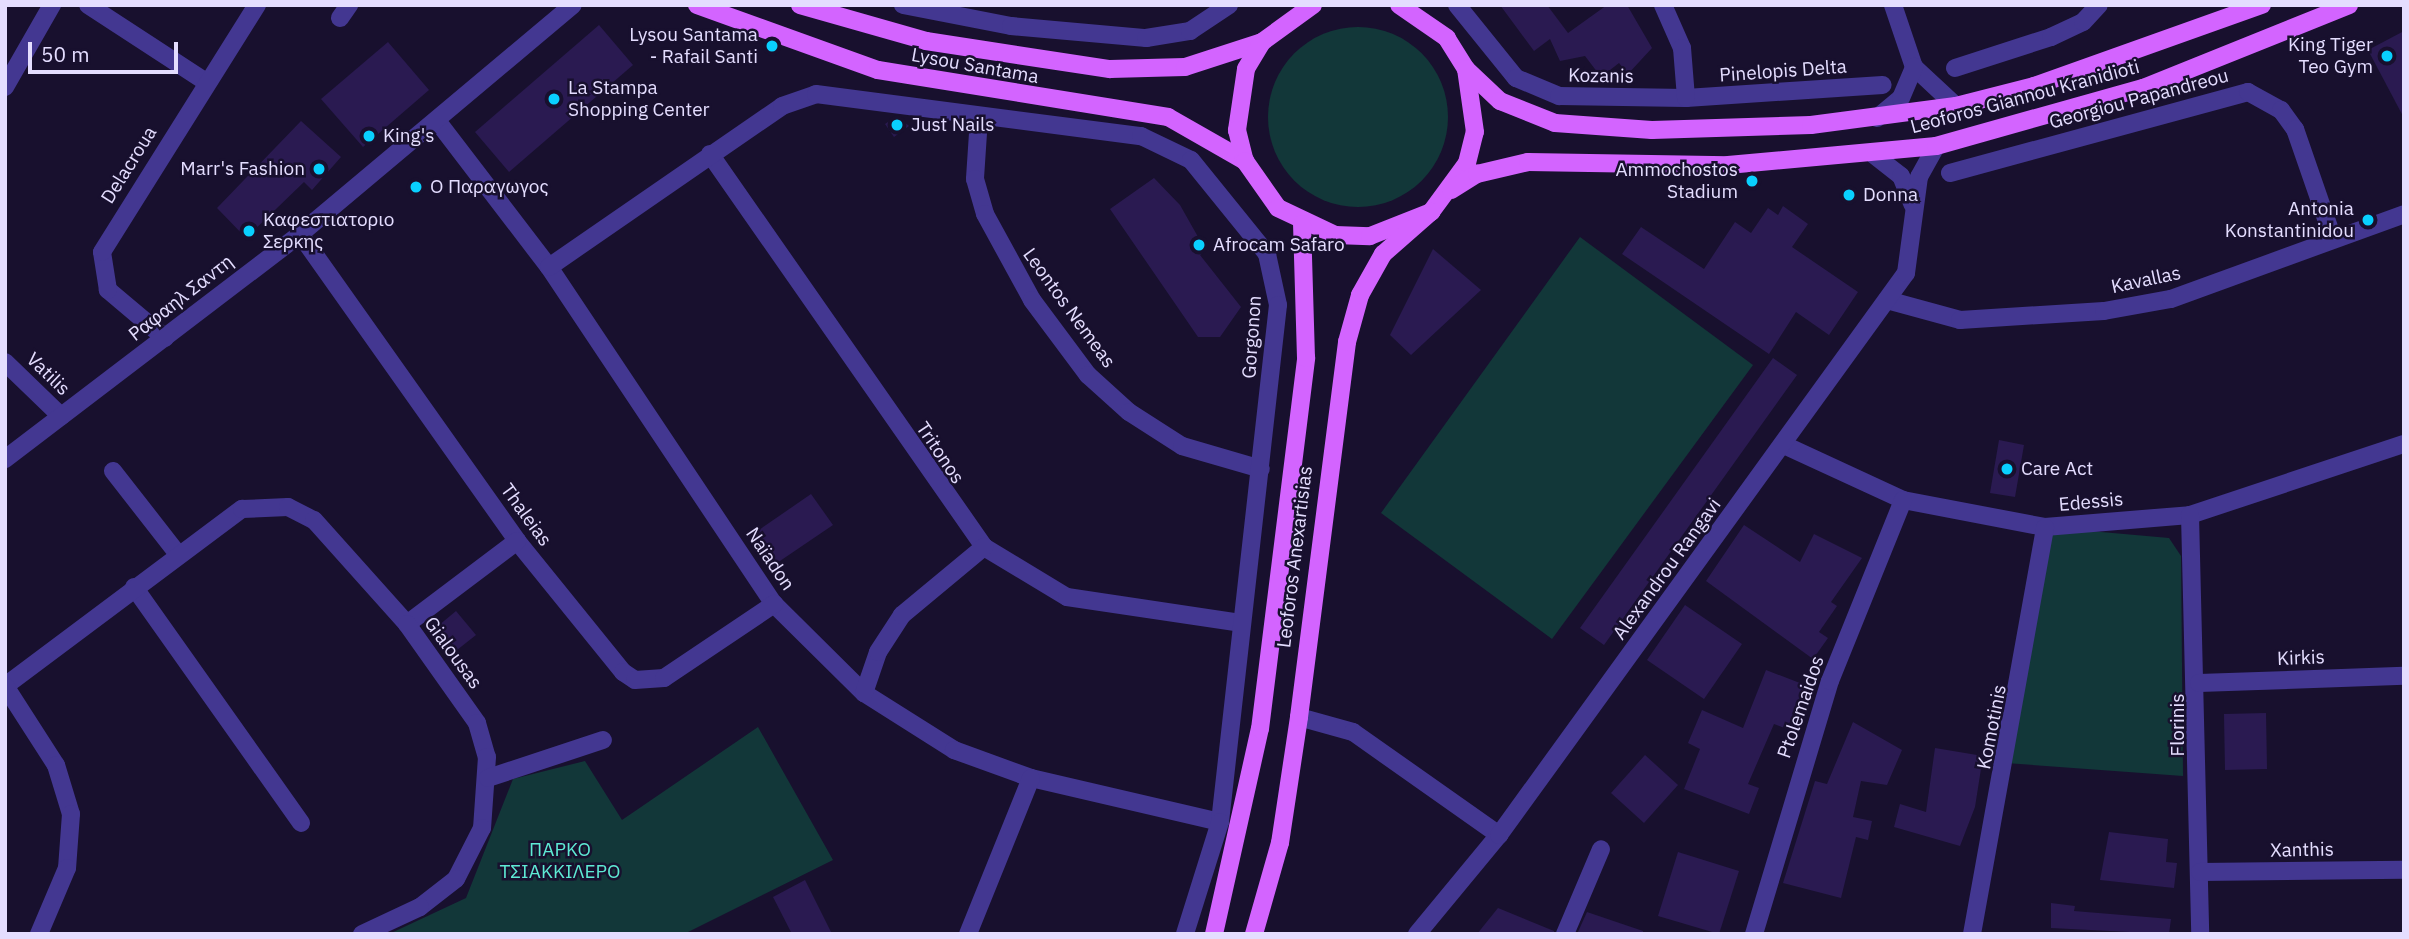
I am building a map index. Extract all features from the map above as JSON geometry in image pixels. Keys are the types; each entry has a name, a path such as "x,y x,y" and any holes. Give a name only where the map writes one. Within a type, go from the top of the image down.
{"main road":[{"name":"Lysou Santama","path":"697,5 878,70 1168,117 1245,161"},
{"name":"Lysou Santama","path":"800,5 926,41 1110,69 1185,67 1262,42"},
{"path":"1313,5 1296,10 1262,42 1238,99 1245,161 1265,194 1302,224 1335,235 1370,236 1431,212"},
{"path":"1399,5 1417,10 1447,38 1466,69 1475,132 1451,190"},
{"name":"Leoforos Giannou Kranidioti","path":"1466,69 1516,111 1579,126 1719,130 1877,118 1956,106 2132,56 2262,5"},
{"name":"Leoforos Giannou Kranidioti","path":"1451,190 1477,174 1528,162 1728,165 1874,155 1936,146 2155,84 2348,5"},
{"name":"Leoforos Anexartisias","path":"1254,934 1280,843 1300,717 1324,488 1353,317 1382,254 1431,212 1451,190"},
{"name":"Leoforos Anexartisias","path":"1214,934 1260,729 1306,358 1302,224"}],"street":[{"path":"5,87 52,5"},
{"path":"88,5 206,82"},
{"name":"Delacroua","path":"165,338 114,298 100,261 109,235 257,5"},
{"name":"Ραφαηλ Σαντη","path":"5,459 299,234 438,122 573,5"},
{"path":"903,5 1146,38 1190,31 1229,5"},
{"name":"Kozanis","path":"1457,5 1506,68 1536,90 1559,96 1686,98"},
{"path":"1663,5 1682,48 1686,98"},
{"path":"1893,5 1914,67 1956,106"},
{"path":"1955,68 2051,37 2099,5"},
{"path":"1877,118 1901,98 1914,67"},
{"name":"Pinelopis Delta","path":"1686,98 1883,85"},
{"name":"Georgiou Papandreou","path":"1950,173 2248,92 2281,110 2295,129 2333,239"},
{"name":"Gorgonon","path":"710,154 803,96 840,94 979,118 1169,144 1191,160 1261,243 1278,306 1261,469 1220,821 1185,934"},
{"name":"Leontos Nemeas","path":"979,118 975,180 985,214 1032,300 1088,375 1129,412 1182,446 1261,469"},
{"name":"Naïadon","path":"438,122 549,268 774,604 864,693 954,750 1031,778 1220,821"},
{"name":"Alexandrou Rangavi","path":"1417,934 1499,835 1906,274 1919,177 1936,146"},
{"path":"549,268 710,154"},
{"name":"Tritonos","path":"710,154 984,547 1067,597 1242,623"},
{"name":"Alexandrou Rangavi","path":"1874,155 1901,176 1915,212"},
{"name":"Kavallas","path":"1887,300 1960,320 2052,318 2171,299 2404,214"},
{"name":"Thaleias","path":"299,234 517,541 610,660 635,681 664,678 774,604"},
{"name":"Vatilis","path":"5,362 61,416"},
{"name":"Edessis","path":"1784,445 1903,500 2045,527 2190,515 2404,444"},
{"path":"113,471 177,554"},
{"name":"Ptolemaidos","path":"1754,934 1830,681 1903,500"},
{"name":"Gialousas","path":"5,686 177,554 242,509 288,507 314,520 407,624 477,723 488,778 482,828 456,879 420,907 362,934"},
{"name":"Florinis","path":"2190,515 2199,683 2200,934"},
{"name":"Komotinis","path":"1972,934 2045,527"},
{"path":"407,624 517,541"},
{"path":"864,693 878,652 902,615 984,547"},
{"path":"134,587 302,823"},
{"name":"Kirkis","path":"2199,683 2404,676"},
{"path":"5,686 56,765 71,814 67,868 39,934"},
{"path":"1300,717 1353,732 1499,835"},
{"path":"488,778 603,740"},
{"path":"968,934 1031,778"},
{"path":"1566,934 1601,849"},
{"name":"Xanthis","path":"2200,872 2404,870"}],"green space":[{"path":"1358,27 1392,34 1408,42 1421,54 1433,67 1441,83 1448,117 1441,151 1433,167 1421,180 1408,192 1392,200 1358,207 1324,200 1308,192 1295,180 1283,167 1275,151 1268,117 1275,83 1283,67 1295,54 1308,42 1324,34"},
{"path":"1580,237 1753,365 1552,639 1381,513"},
{"path":"2045,527 2169,538 2181,556 2183,776 2006,763"},
{"name":"ΠΑΡΚΟ ΤΣΙΑΚΚΙΛΕΡΟ","path":"758,727 833,860 684,934 389,934 466,898 513,779 585,761 622,820"}],"building":[{"path":"1500,5 1547,5 1568,33 1607,5 1627,5 1652,48 1628,74 1619,63 1601,77 1585,56 1560,61 1550,39 1534,51"},
{"name":"La Stampa Shopping Center","path":"599,25 633,65 509,172 475,132"},
{"path":"2404,31 2404,118 2368,50"},
{"path":"388,42 429,90 363,147 321,99"},
{"name":"Just Nails","path":"897,116 909,126 894,137 885,124"},
{"path":"301,121 341,157 312,190 304,182 246,238 217,208"},
{"path":"1154,178 1180,205 1206,251 1200,255 1241,307 1220,337 1198,337 1110,209"},
{"path":"1783,206 1808,224 1792,247 1858,292 1829,335 1796,312 1769,354 1622,254 1641,227 1704,269 1735,222 1751,233 1768,208 1778,215"},
{"path":"1433,249 1481,290 1411,355 1390,335"},
{"path":"1773,358 1797,375 1604,645 1580,628"},
{"name":"Care Act","path":"1999,440 2024,445 2015,497 1990,493"},
{"path":"811,494 833,525 777,563 756,532"},
{"path":"1744,525 1800,562 1814,534 1862,558 1831,602 1837,606 1819,632 1828,638 1813,659 1706,581"},
{"path":"1685,605 1742,644 1704,699 1647,660"},
{"path":"456,611 476,635 457,650 438,626"},
{"path":"1766,670 1805,685 1787,729 1774,724 1748,784 1759,788 1749,814 1684,789 1700,749 1688,743 1702,710 1743,728"},
{"path":"2266,713 2267,769 2225,770 2224,714"},
{"path":"1853,722 1902,750 1887,785 1861,781 1853,817 1872,821 1868,840 1856,837 1841,898 1783,883 1815,781 1827,784"},
{"path":"1935,748 1983,756 1975,807 1960,846 1894,827 1900,804 1926,812"},
{"path":"1645,755 1678,785 1644,823 1611,793"},
{"path":"2109,832 2168,839 2166,862 2177,863 2174,888 2100,880"},
{"path":"1678,852 1739,871 1719,934 1658,916"},
{"path":"805,880 832,934 792,934 773,897"},
{"path":"2051,903 2075,906 2074,911 2171,919 2169,934 2051,928"},
{"path":"1498,908 1554,931 1554,934 1477,934"},
{"path":"1587,912 1643,931 1643,934 1577,934"}],"place":[{"name":"Lysou Santama - Rafail Santi","path":"772,46"},
{"name":"King Tiger Teo Gym","path":"2387,56"},
{"name":"La Stampa Shopping Center","path":"554,99"},
{"name":"Just Nails","path":"897,125"},
{"name":"King's","path":"369,136"},
{"name":"Marr's Fashion","path":"319,169"},
{"name":"Ammochostos Stadium","path":"1752,181"},
{"name":"Ο Παραγωγος","path":"416,187"},
{"name":"Donna","path":"1849,195"},
{"name":"Antonia Konstantinidou","path":"2368,220"},
{"name":"Καφεστιατοριο Σερκης","path":"249,231"},
{"name":"Afrocam Safaro","path":"1199,245"},
{"name":"Care Act","path":"2007,469"}]}
